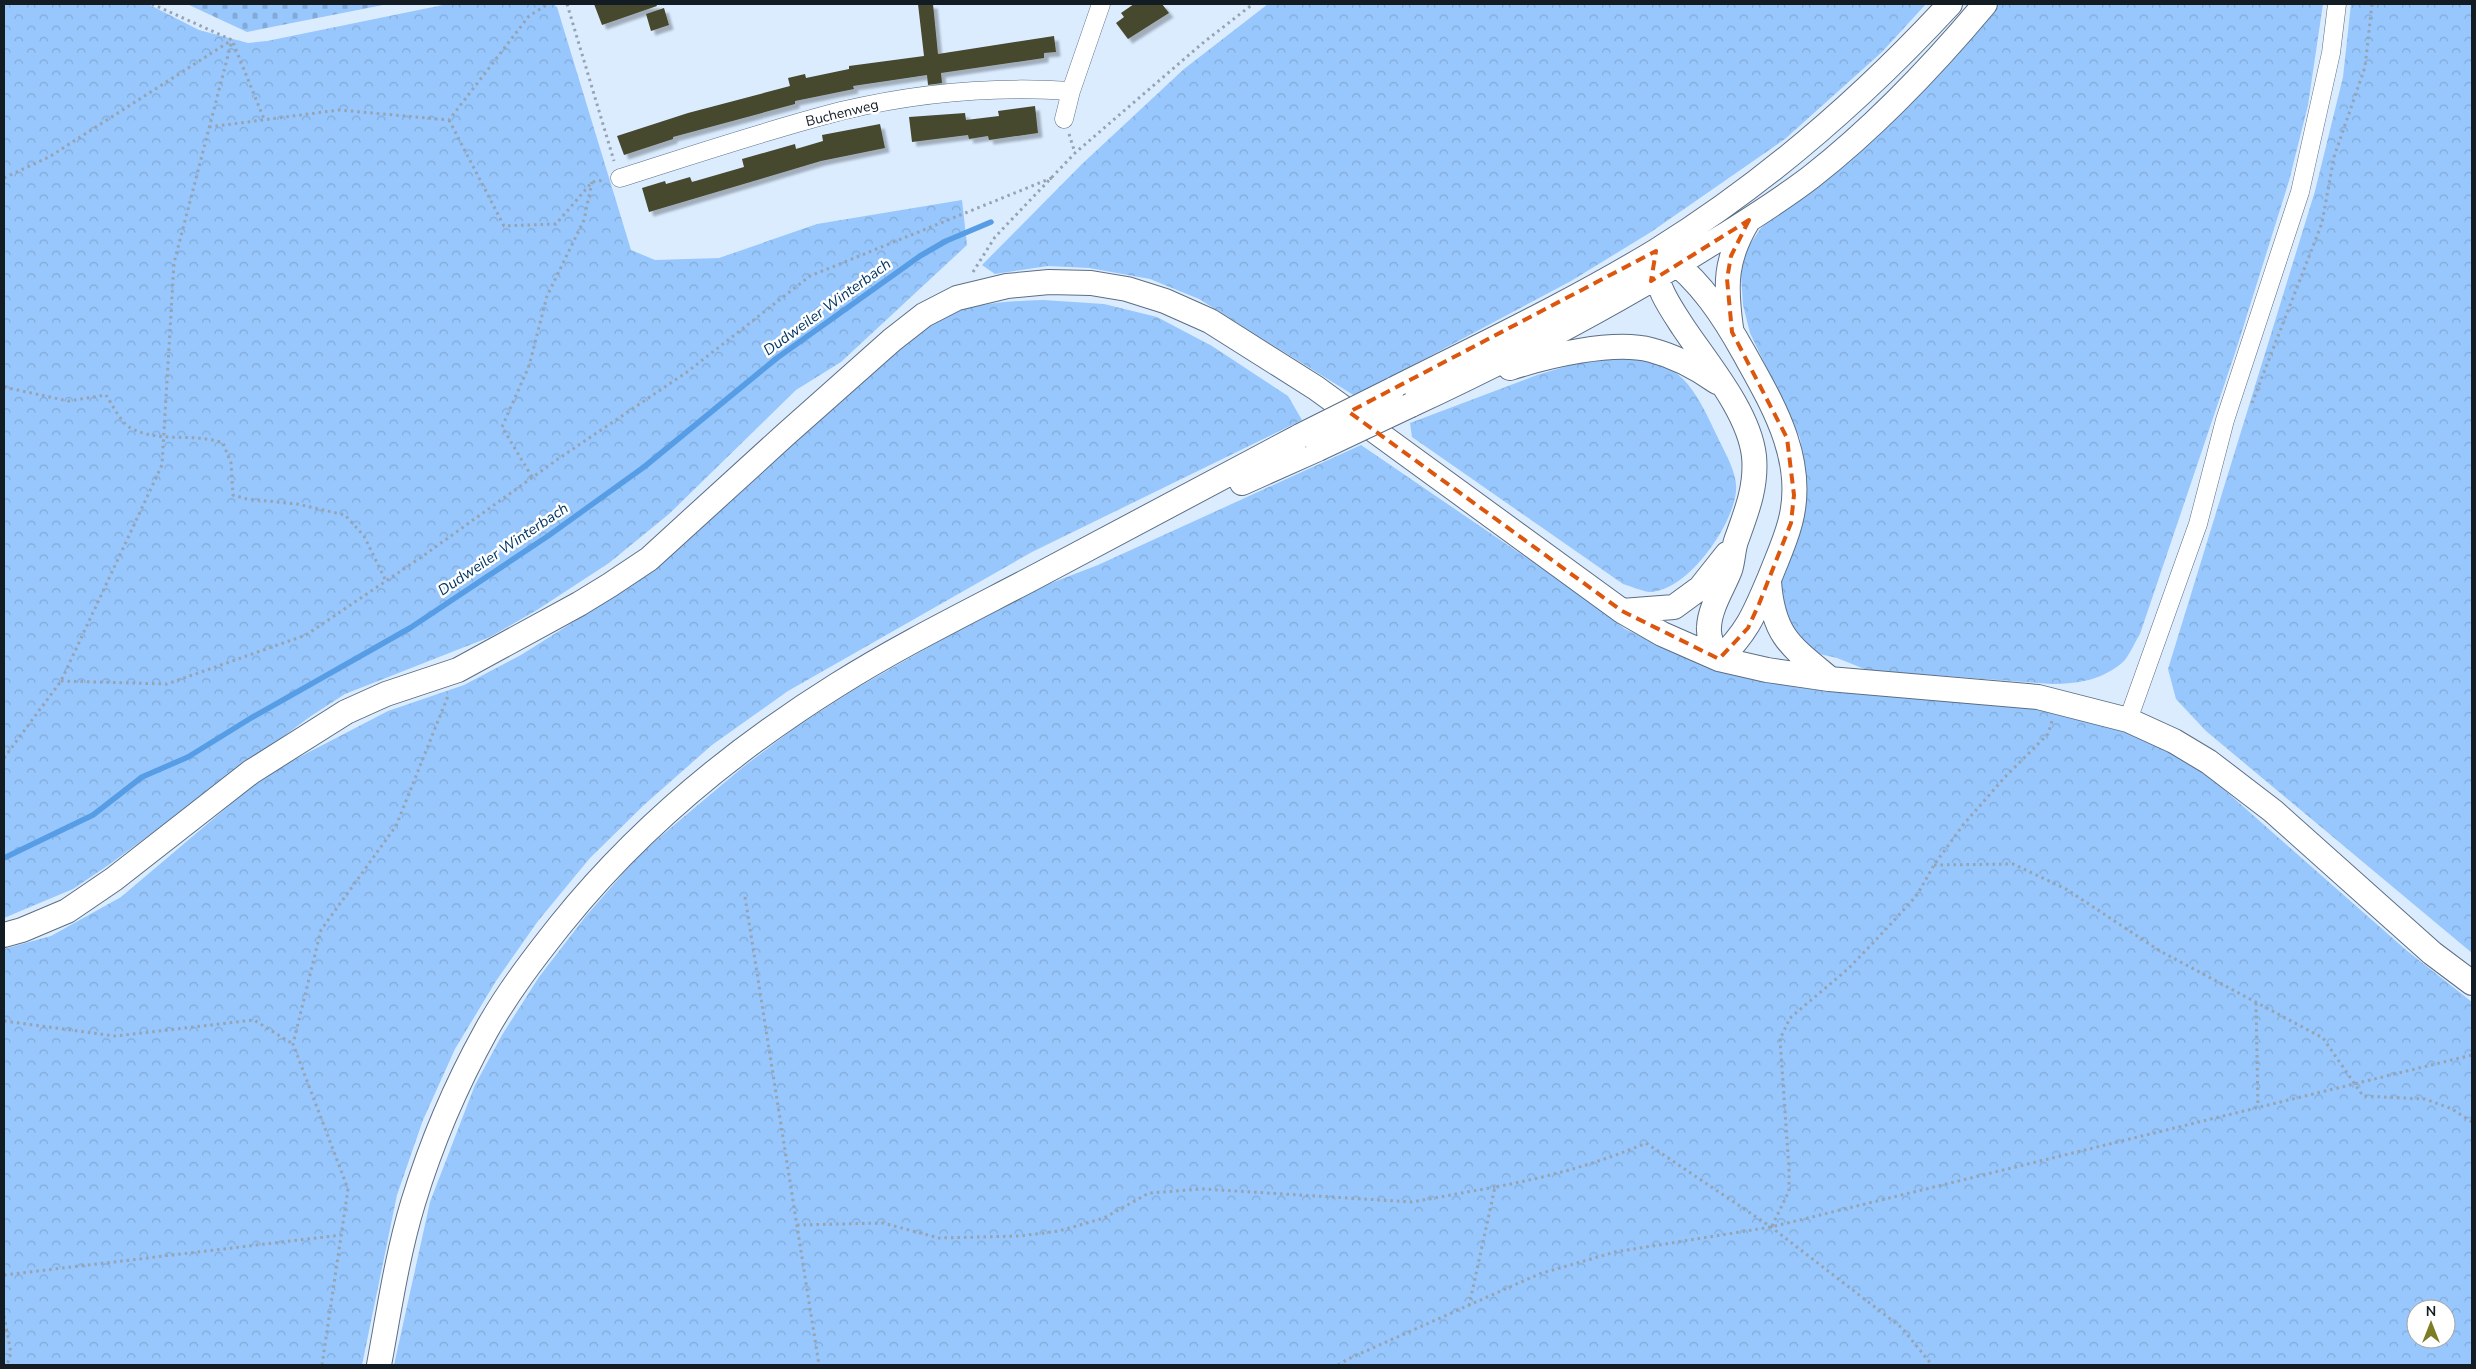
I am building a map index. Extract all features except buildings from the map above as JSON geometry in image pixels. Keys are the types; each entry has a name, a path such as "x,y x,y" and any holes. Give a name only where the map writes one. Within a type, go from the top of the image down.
{"main road":[{"path":"379,1365 393,1285 412,1204 433,1146 458,1086 487,1030 525,969 579,901 641,834 675,803 774,727 854,675 1031,579 1309,442 1392,390 1548,310 1656,251 1718,210 1814,136 1868,89 1950,4"},
{"path":"1309,442 1411,405 1449,387 1601,310 1749,220 1811,177 1867,128 1913,83 1984,4"},
{"path":"1732,332 1727,280 1731,256 1738,238 1749,220"},
{"path":"1656,251 1678,264 1693,277 1732,332 1776,410 1787,438 1792,466 1794,495 1791,522 1748,628 1719,659"},
{"path":"1656,251 1654,263 1656,278 1668,304 1722,386 1743,422 1754,454 1755,473 1752,494 1736,542 1731,568 1713,609 1709,626 1709,637 1719,659"},
{"path":"4,935 22,930 67,911 114,879 250,772 346,712 386,694 458,670 579,604 649,560 892,340 924,315 957,298 1007,286 1050,282 1091,283 1127,289 1165,301 1210,320 1316,388 1622,611 1662,634 1719,659 1767,670 1829,678 2002,692 2059,701 2128,720 2174,741 2209,762 2272,812 2432,953 2472,983"},
{"path":"1449,387 1533,361 1607,348 1630,347 1651,350 1675,359 1702,371 1722,386"},
{"path":"1622,611 1665,609 1685,600 1716,570 1736,542"},
{"path":"1768,580 1774,616 1782,635 1790,646 1829,678"}],"street":[{"path":"1064,119 1071,91 1101,4"},
{"path":"2128,720 2198,524 2225,420 2300,192 2331,53 2337,4"},
{"name":"Buchenweg","path":"620,178 851,110 937,95 988,90 1071,91"}],"path":[{"path":"152,4 232,40 264,119"},
{"path":"449,120 529,16 548,4"},
{"path":"567,4 620,178"},
{"path":"957,298 996,237 1075,153 1204,42 1253,4"},
{"path":"2251,405 2322,223 2334,157 2365,67 2372,4"},
{"path":"4,758 61,681 162,465 174,263 232,40"},
{"path":"4,178 49,157 232,40"},
{"path":"209,127 339,110 449,120"},
{"path":"449,120 504,226 556,224 592,182 584,220 547,296 529,366 502,427 532,477"},
{"path":"61,681 166,684 306,635 386,581 532,477 687,372 810,276 1054,177"},
{"path":"4,387 68,401 106,395 128,426 163,438 213,439 223,443 231,464 233,495 247,499 297,504 345,515 364,536 386,581"},
{"path":"322,1365 348,1189 293,1044 320,930 396,826 458,670"},
{"path":"1771,1227 1788,1191 1789,1168 1780,1039 1790,1018 1849,968 1917,895 1934,865 1963,825 2005,777 2048,734 2059,701"},
{"path":"1934,865 2013,864 2066,889 2160,951 2322,1038 2355,1082 2363,1096 2425,1099 2452,1110 2472,1122"},
{"path":"745,897 819,1365"},
{"path":"2256,1003 2258,1106"},
{"path":"4,1022 115,1036 254,1020 293,1044"},
{"path":"1338,1365 1539,1274 1615,1252 1771,1227 2355,1082 2472,1055"},
{"path":"797,1225 883,1223 939,1238 1020,1236 1059,1232 1104,1218 1149,1193 1203,1189 1412,1202 1557,1175 1613,1158 1646,1143 1771,1227 1902,1328 1932,1365"},
{"path":"1469,1306 1496,1187"},
{"path":"4,1275 341,1235"},
{"path":"4,1316 11,1353 7,1365"}],"highlighted area":[{"path":"1749,220 1731,256 1727,279 1732,332 1787,438 1794,495 1791,523 1748,628 1719,659 1622,611 1349,412 1656,251 1651,281"}],"green space":[{"path":"4,4 148,4 199,30 248,43 267,41 448,4 553,4 557,7 631,250 655,260 719,258 817,224 962,200 967,245 841,362 796,390 669,514 609,563 537,610 490,637 345,694 311,716 110,864 73,889 4,918"},
{"path":"187,4 388,4 247,32"},
{"path":"1268,4 1926,4 1882,52 1785,139 1651,232 1571,281 1355,396 1199,299 1150,279 1089,268 1048,266 995,274 982,265 1082,164 1184,69"},
{"path":"1993,4 2323,4 2308,105 2289,181 2237,347 2140,634 2124,661 2108,673 2080,682 2051,684 1867,670 1837,658 1811,652 1785,618 1780,594 1781,574 1806,480 1800,438 1750,333 1743,305 1741,275 1746,250 1761,228"},
{"path":"2351,4 2472,4 2472,953 2206,731 2176,699 2168,669 2315,191 2343,77"},
{"path":"1043,300 1104,304 1157,317 1212,346 1288,396 1302,420 1032,552 788,691 712,745 644,805 590,858 538,921 496,981 455,1049 423,1120 397,1195 362,1365 4,1365 4,949 51,936 121,897 265,775 388,711 464,685 521,655 613,597 899,344 928,325 963,309 976,306 1003,302"},
{"path":"1631,356 1653,361 1667,367 1678,375 1697,396 1727,457 1735,478 1736,491 1733,505 1717,538 1706,555 1692,569 1678,581 1664,589 1649,592 1623,584 1412,437 1410,423 1537,375 1598,357"},
{"path":"1361,445 1587,599 1625,629 1696,661 2031,706 2135,733 2167,747 2212,779 2406,950 2472,1002 2472,1365 394,1365 430,1202 475,1085 502,1035 539,977 586,916 641,853 743,767 796,727 855,689 1020,595 1098,565"}],"waterway":[{"name":"Dudweiler Winterbach","path":"4,858 93,815 142,777 188,757 251,718 410,628 548,536 644,467 777,358 920,256 946,241 991,222"}]}
